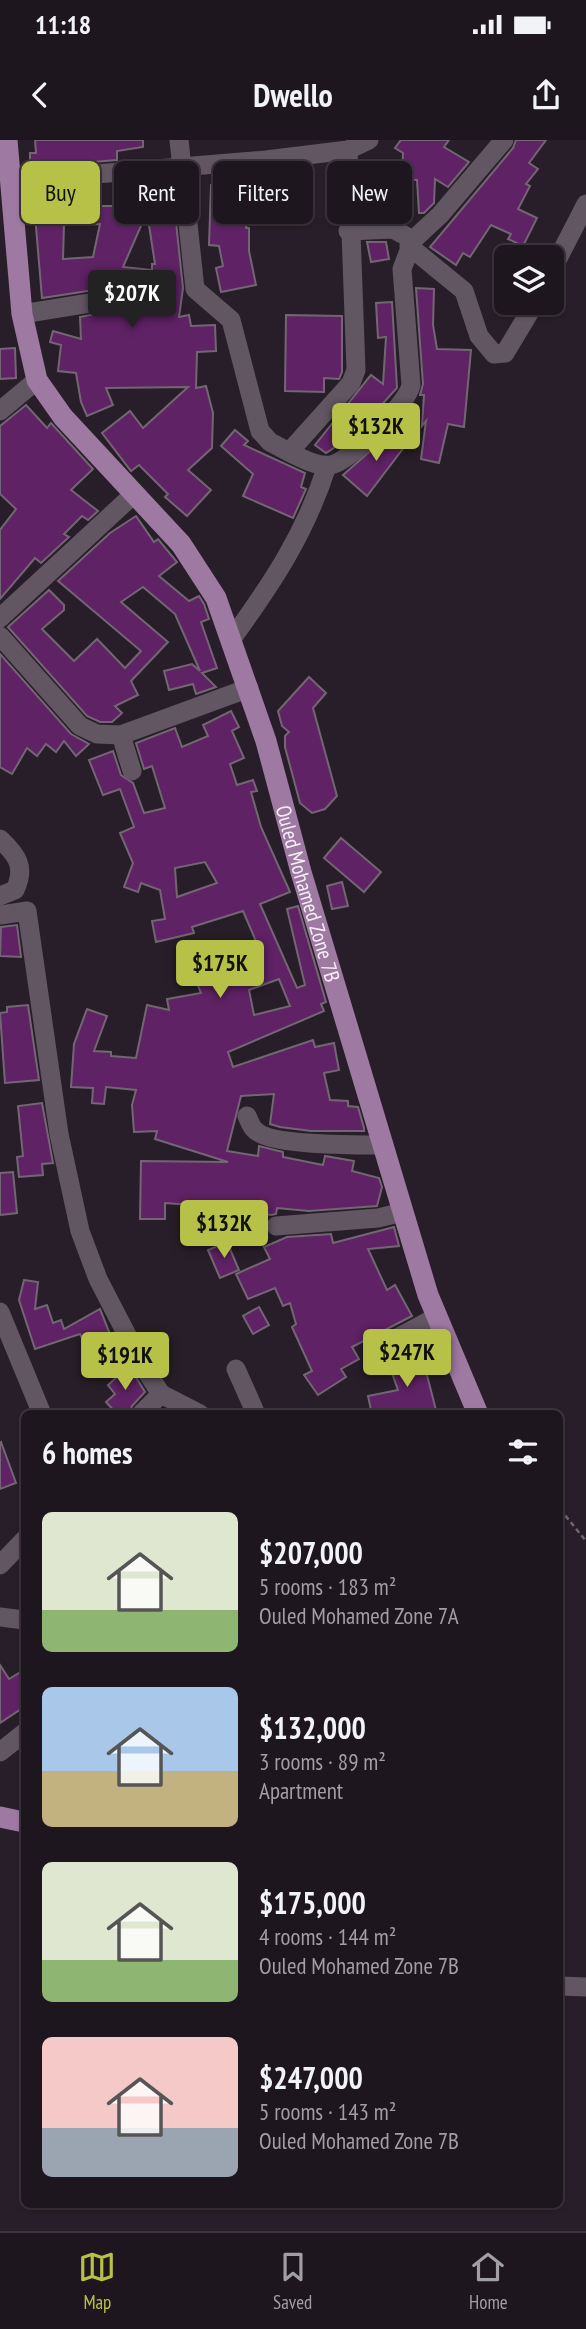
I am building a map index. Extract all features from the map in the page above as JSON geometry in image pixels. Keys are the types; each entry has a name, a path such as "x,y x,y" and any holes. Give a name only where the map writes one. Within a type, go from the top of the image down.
{"main road":[{"path":"7,140 7,187 22,314 37,380"},
{"name":"Ouled Mohamed Zone 7B","path":"37,380 63,417 181,544 211,587 249,688 335,991 436,1317 476,1410"},
{"path":"0,1817 21,1821"}],"street":[{"path":"179,140 180,161"},
{"path":"199,165 339,147 369,140"},
{"path":"187,224 195,289 231,320 260,431 270,442 289,452 327,466 338,463 361,445 410,390 402,269 411,243 440,215 504,140"},
{"path":"289,452 354,378 356,358 348,231 339,147"},
{"path":"7,187 114,175"},
{"path":"564,247 586,204"},
{"path":"348,231 393,229 411,243 464,291 479,335 494,354 505,353 528,315"},
{"path":"22,314 108,300"},
{"path":"0,411 37,380"},
{"path":"231,640 280,572 303,531 327,466"},
{"path":"0,618 134,494"},
{"path":"0,636 80,726 97,734 121,735 249,688"},
{"path":"121,735 132,771"},
{"path":"0,839 21,864 22,876 15,890 0,896"},
{"path":"0,915 27,911 60,1134 80,1231 98,1279 143,1366 161,1394 192,1410"},
{"path":"247,1116 255,1130 268,1136 336,1145 384,1145"},
{"path":"276,1226 379,1218 403,1212"},
{"path":"0,1312 40,1410"},
{"path":"377,1355 397,1338 436,1317"},
{"path":"236,1369 254,1410"},
{"path":"145,1410 161,1394"},
{"path":"0,1617 21,1620"},
{"path":"0,1752 21,1735"},
{"path":"563,1986 586,1987"}],"path":[{"path":"563,1513 586,1541"}],"building":[{"path":"35,140 143,140 143,147 117,151 117,160 30,161 30,153 36,153"},
{"path":"401,140 449,140 444,147 469,162 448,187 435,179 434,203 424,213 419,213 417,180 412,180 412,161 403,161 403,153 395,148"},
{"path":"516,140 546,140 529,163 538,169 526,184 530,186 518,209 537,218 524,245 508,239 511,234 491,225 470,257 463,253 456,265 430,247 513,148"},
{"path":"211,185 213,224 247,224 246,228 249,228 249,251 256,285 221,292 216,268 223,266 219,246 209,245"},
{"path":"100,206 114,206 114,224 142,224 123,267 152,270 152,264 155,264 149,224 176,224 183,288 179,317 189,315 191,326 215,325 216,351 197,352 196,388 206,386 213,413 212,448 188,470 211,490 187,516 165,497 168,494 139,465 131,471 102,433 130,411 143,428 188,387 106,388 113,405 87,416 81,402 76,373 58,371 61,345 50,342 53,331 81,339 80,317 115,310 120,297 117,292 107,288 42,298 36,224 100,224","holes":["100,224 93,257 63,259 64,225"]},
{"path":"367,242 386,242 389,259 371,262"},
{"path":"416,288 434,289 433,325 437,349 471,350 464,427 448,424 439,463 421,459 426,421 422,426 424,395 420,395 423,384"},
{"path":"392,302 397,388 355,434 326,453 315,445 371,375 383,384 386,337 378,338 376,303"},
{"path":"286,315 342,316 342,372 339,379 324,378 324,392 285,391"},
{"path":"15,348 16,378 0,379 0,349"},
{"path":"26,405 47,428 51,423 93,469 71,490 98,511 88,520 82,516 64,534 69,537 41,563 35,558 0,599 0,530 16,509 0,494 0,426"},
{"path":"235,430 248,441 244,445 305,473 301,487 306,489 293,518 243,496 253,474 221,446"},
{"path":"394,430 408,442 367,496 343,475"},
{"path":"136,516 154,542 158,539 177,562 159,576 189,601 199,596 204,604 209,619 201,622 217,668 202,673 216,687 196,694 193,684 169,690 164,671 192,664 200,671 175,614 143,587 121,602 168,642 131,681 138,695 115,706 122,713 112,722 100,722 87,716 8,627 49,590 64,605 64,610 42,629 74,661 97,639 125,668 141,651 58,581 110,533"},
{"path":"0,654 71,734 89,744 76,756 64,741 56,752 46,744 37,756 27,748 12,774 0,767"},
{"path":"309,677 326,693 313,708 337,796 325,809 312,813 300,803 285,747 285,736 289,732 282,726 278,711"},
{"path":"231,711 239,727 232,731 244,758 230,764 237,785 253,780 257,791 251,792 261,827 290,892 260,904 297,988 305,985 287,909 298,906 326,1002 321,1004 324,1011 228,1052 233,1067 313,1040 315,1047 334,1043 339,1070 324,1073 330,1100 348,1101 348,1106 358,1107 364,1128 364,1131 311,1131 280,1127 270,1124 274,1094 241,1096 227,1151 258,1156 259,1146 283,1152 283,1157 323,1165 325,1156 354,1161 352,1171 379,1178 382,1187 377,1206 309,1211 277,1208 276,1214 271,1215 244,1210 214,1220 208,1206 165,1203 165,1219 140,1219 141,1161 228,1162 155,1139 157,1131 134,1132 132,1105 136,1090 106,1087 104,1104 92,1103 93,1088 71,1087 74,1044 87,1009 107,1016 94,1051 111,1052 111,1056 136,1058 147,1005 169,1010 167,999 201,993 194,976 261,953 243,911 192,927 194,933 156,942 152,921 165,919 160,890 141,883 138,892 124,887 133,863 120,833 134,827 120,789 103,795 89,760 113,751 121,775 133,783 144,813 165,808 152,766 144,769 136,743 175,728 182,747 208,736 203,725","holes":["205,862 217,883 177,897 175,868","279,979 290,1006 254,1015 249,990"]},
{"path":"341,838 381,872 364,892 324,858"},
{"path":"342,882 348,906 332,909 327,886"},
{"path":"17,925 21,957 0,956 1,927"},
{"path":"28,1005 39,1080 5,1083 0,1013 7,1012 7,1007"},
{"path":"42,1103 53,1163 42,1164 43,1175 19,1177 17,1157 23,1156 18,1106"},
{"path":"13,1172 17,1213 0,1215 0,1173"},
{"path":"394,1227 399,1246 368,1249 387,1290 395,1285 412,1316 352,1347 359,1359 341,1369 346,1377 318,1395 304,1375 312,1371 292,1327 296,1324 290,1303 283,1306 275,1288 248,1299 236,1274 270,1259 264,1247 287,1237 331,1234 333,1243"},
{"path":"227,1242 239,1270 220,1278 208,1250"},
{"path":"24,1280 38,1282 35,1309 47,1305 53,1323 61,1320 64,1329 100,1309 115,1347 93,1359 80,1334 35,1349 19,1300"},
{"path":"259,1307 269,1325 253,1334 243,1316"},
{"path":"420,1348 436,1410 371,1410 368,1396 398,1390 388,1362"},
{"path":"129,1366 145,1392 130,1410 113,1410 106,1402 115,1394 108,1385"},
{"path":"0,1443 16,1483 0,1489"},
{"path":"0,1665 9,1679 21,1672 21,1709 0,1723"}]}
